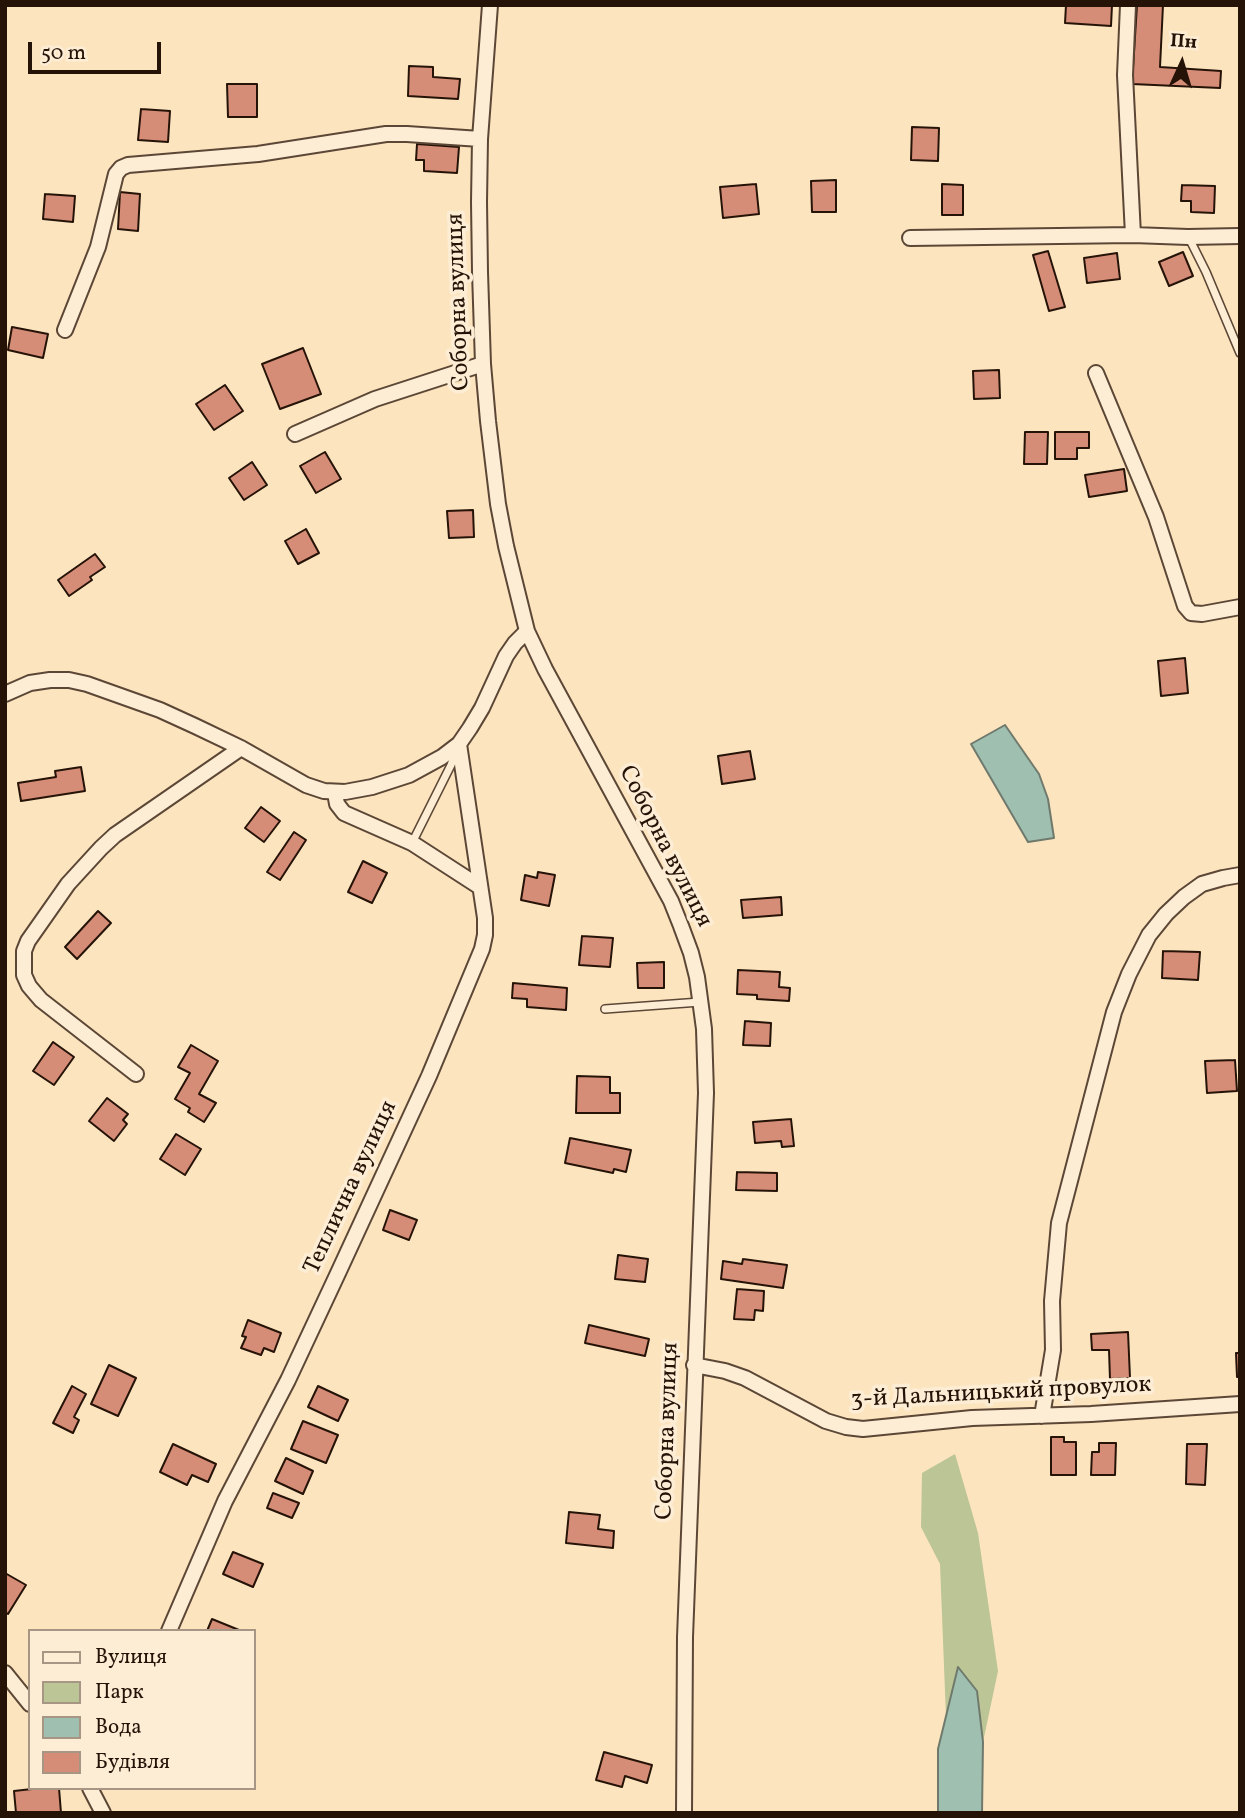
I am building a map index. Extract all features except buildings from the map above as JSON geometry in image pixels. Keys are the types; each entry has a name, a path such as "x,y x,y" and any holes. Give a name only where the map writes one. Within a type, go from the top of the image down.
{"street":[{"name":"Соборна вулиця","path":"490,5 479,202 483,364 498,504 514,582 527,631 545,669 671,901 691,953 701,1002 706,1093 685,1637 684,1813"},
{"path":"1128,5 1125,75 1133,235"},
{"path":"65,330 98,247 116,174 121,168 128,165 258,154 386,134 481,139"},
{"path":"909,238 1240,236"},
{"path":"295,434 375,400 483,364"},
{"path":"1096,373 1156,517 1185,606 1191,613 1202,614 1240,607"},
{"path":"5,694 30,683 50,680 87,684 160,710 240,748 306,785 335,793 372,788 409,775 426,767 459,744 482,708 506,656 527,631"},
{"name":"Теплична вулиця","path":"170,1629 225,1502 288,1380 429,1076 482,949 485,918 459,744"},
{"path":"136,1074 41,1000 24,975 24,951 28,941 68,884 101,848 115,835 240,748"},
{"path":"335,793 337,804 344,813 412,843 480,887"},
{"path":"1042,1416 1052,1350 1052,1301 1059,1223 1114,1012 1149,934 1166,914 1202,884 1240,876"},
{"name":"3-й Дальницький провулок","path":"694,1365 745,1378 826,1420 863,1429 972,1418 1240,1404"},
{"path":"5,1673 28,1702"},
{"path":"91,1790 101,1809"},
{"path":"101,1809 106,1790"}],"lane":[{"path":"1188,237 1206,272 1240,353"},
{"path":"412,843 459,744"},
{"path":"605,1009 701,1002"}],"green space":[{"path":"955,1454 978,1533 998,1671 983,1742 977,1691 957,1668 946,1717 940,1564 921,1527 922,1473"}],"water":[{"path":"1005,725 1039,774 1048,799 1054,838 1028,842 971,744"},
{"path":"958,1667 977,1691 983,1742 982,1813 938,1813 938,1749"}]}
